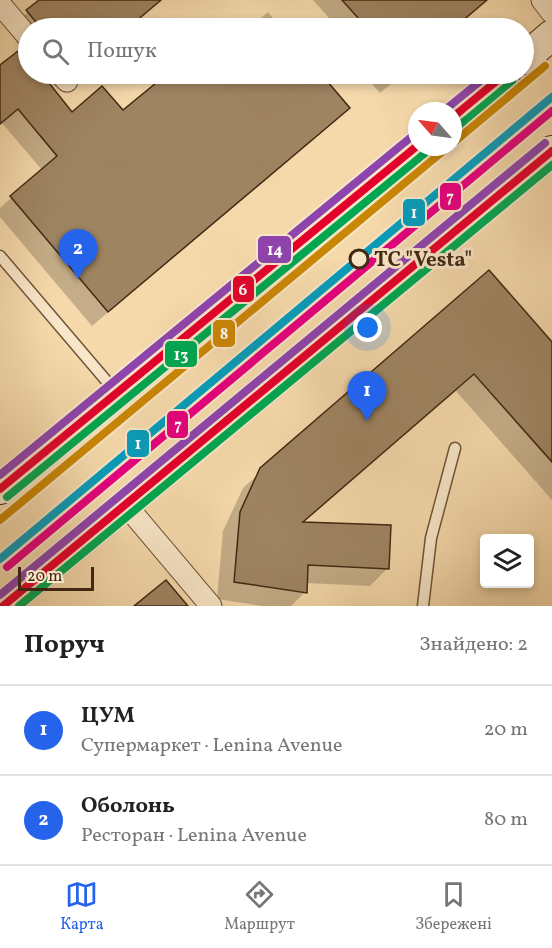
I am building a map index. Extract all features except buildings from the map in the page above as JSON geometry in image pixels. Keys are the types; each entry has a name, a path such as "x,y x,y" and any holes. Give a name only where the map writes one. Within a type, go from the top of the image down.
{"main road":[{"path":"534,50 552,35"},
{"path":"462,110 494,84"},
{"path":"3,606 552,151"},
{"path":"0,489 408,153"}],"street":[{"path":"542,0 552,13"},
{"path":"0,4 18,25"},
{"path":"125,504 211,606"}],"lane":[{"path":"0,256 116,393"},
{"path":"423,606 431,538 455,448"}],"transit line":[{"name":"8","path":"534,75 545,66"},
{"name":"14","path":"455,102 477,84"},
{"name":"6","path":"462,110 493,84"},
{"name":"13","path":"462,123 510,84"},
{"name":"8","path":"462,135 523,84"},
{"name":"1","path":"0,559 552,97"},
{"name":"7","path":"7,567 552,111"},
{"name":"14","path":"0,475 408,140"},
{"name":"14","path":"0,595 545,143"},
{"name":"6","path":"3,606 552,151"},
{"name":"6","path":"0,489 408,153"},
{"name":"13","path":"7,497 422,156"},
{"name":"8","path":"0,520 437,156"},
{"name":"13","path":"19,606 552,165"}],"place":[{"name":"TC \"Vesta\"","path":"359,259"},
{"name":"Оболонь","path":"78,279"},
{"name":"ЦУМ","path":"367,421"}]}
